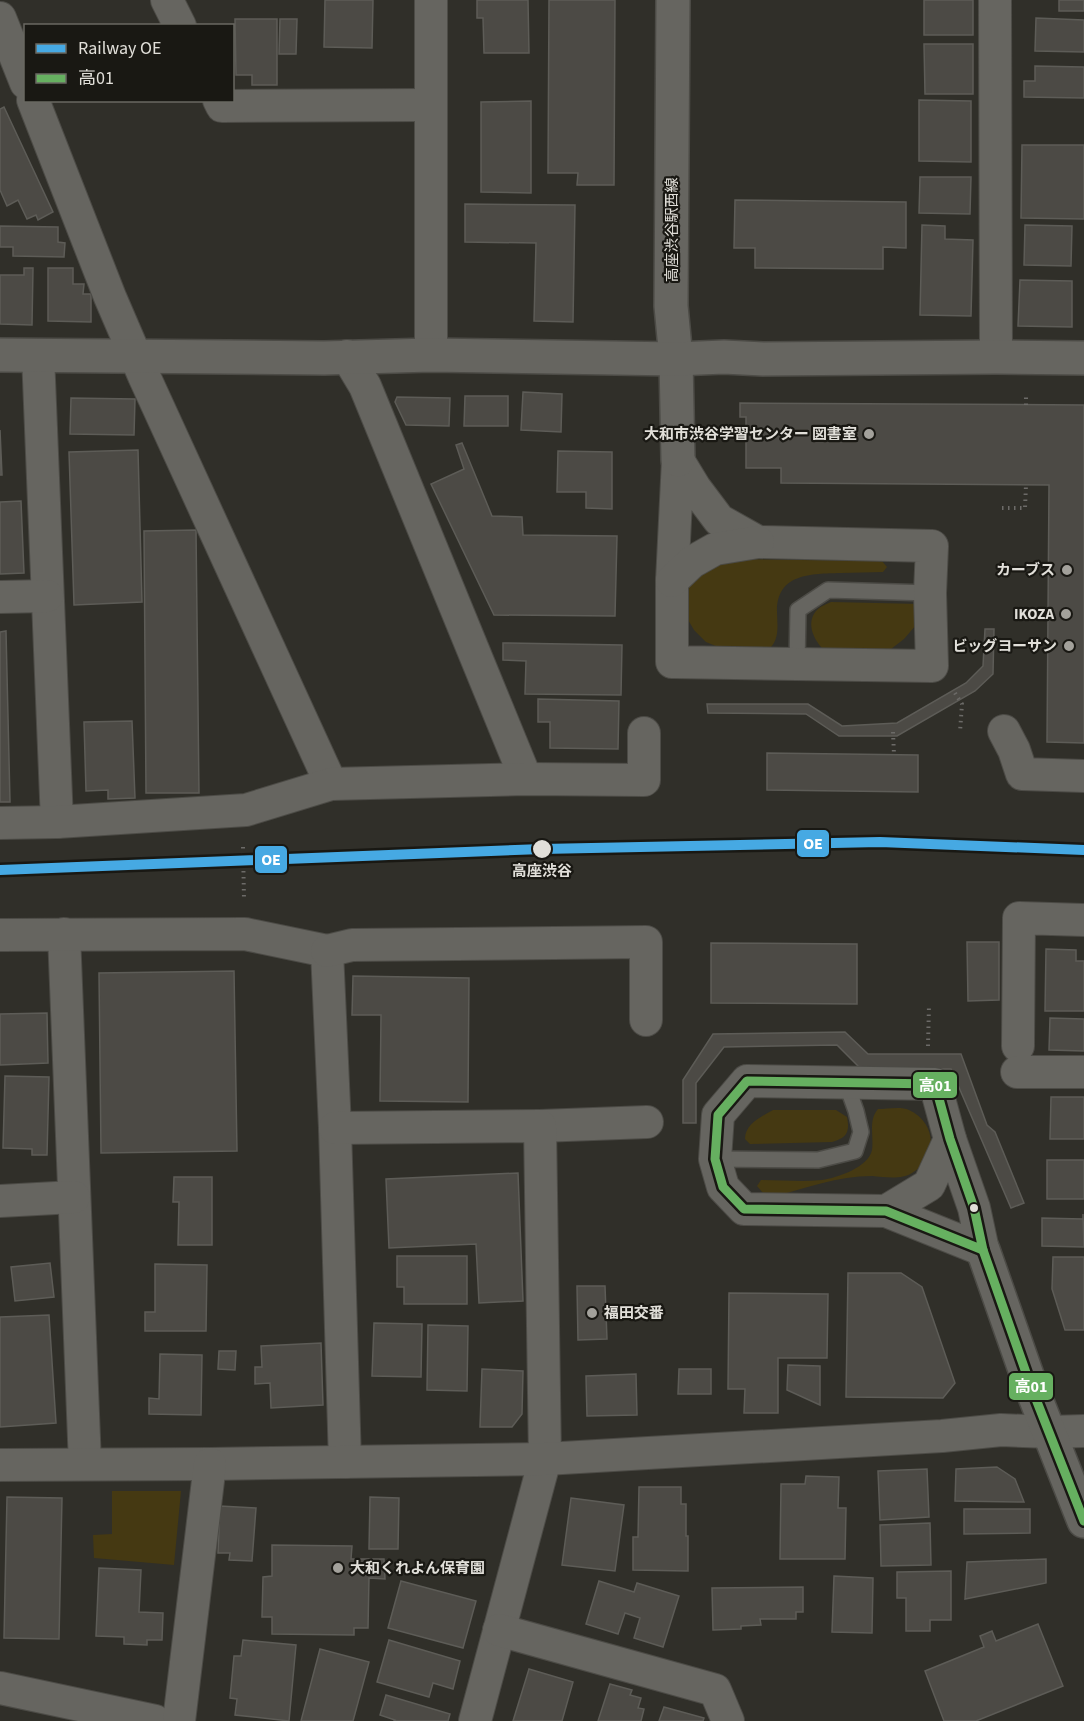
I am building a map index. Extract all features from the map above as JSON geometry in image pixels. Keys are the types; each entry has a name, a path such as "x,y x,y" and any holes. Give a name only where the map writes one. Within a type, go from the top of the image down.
{"street":[{"path":"167,0 179,24"},
{"path":"431,0 431,355"},
{"name":"高座渋谷駅西線","path":"673,0 671,306 676,359 678,460"},
{"path":"995,0 996,357"},
{"path":"0,18 24,78"},
{"path":"34,102 110,297 150,356 148,385 332,784"},
{"path":"220,102 222,106 431,105"},
{"path":"0,355 336,357 431,355 676,359 724,357 774,359 1084,358"},
{"path":"38,355 57,822"},
{"path":"336,357 365,386 526,779"},
{"path":"678,460 718,520 758,542"},
{"path":"672,581 692,562 715,549 758,542 932,546 930,593 933,666 672,662 672,581 678,460"},
{"path":"0,597 47,596"},
{"path":"1004,731 1014,750 1022,774 1084,776"},
{"path":"0,823 57,822 243,810 332,784 526,779 644,780 644,733"},
{"path":"1084,920 1019,918 1018,1059 1084,1072"},
{"path":"64,934 85,1464"},
{"path":"0,935 245,934 327,951 352,945 646,942 646,1020"},
{"path":"327,951 345,1462"},
{"path":"983,1250 886,1210 744,1209 723,1187 715,1159 718,1115 747,1081 935,1084 974,1208 983,1250 1023,1365 1084,1521"},
{"path":"335,1128 540,1126 647,1122"},
{"path":"475,1721 545,1459 540,1126"},
{"path":"886,1210 929,1185 951,1139"},
{"path":"0,1201 74,1197"},
{"path":"0,1465 545,1459 942,1436 1001,1430 1084,1431"},
{"path":"179,1721 210,1464"},
{"path":"499,1630 715,1690 728,1721"},
{"path":"0,1688 155,1721"}],"lane":[{"path":"797,665 798,610 828,590 930,593"},
{"path":"715,1159 818,1160 855,1151 861,1132 846,1083"}],"path":[{"path":"1002,508 1025,508 1026,485"},
{"path":"954,690 962,704 960,732"},
{"path":"893,732 894,755"},
{"path":"243,810 245,934"},
{"path":"928,1046 929,1005"}],"shaded area":[{"path":"728,559 882,561 887,567 883,572 818,574 798,578 783,589 779,598 777,634 771,647 723,649 706,642 694,630 687,618 687,589 692,579"},
{"path":"831,602 920,604 916,625 891,649 823,649 816,640 811,624 818,609"},
{"path":"878,1109 906,1109 925,1123 931,1140 930,1149 920,1166 912,1173 898,1177 847,1178 773,1197 763,1193 757,1186 761,1180 828,1179 859,1166 870,1156 872,1150 872,1123"},
{"path":"773,1110 836,1110 847,1117 848,1130 841,1139 832,1142 750,1144 745,1139 748,1129"},
{"path":"112,1491 181,1491 174,1565 94,1558 93,1535 112,1534"}],"building":[{"path":"325,0 373,0 372,48 324,47"},
{"path":"477,0 528,0 529,53 484,53 483,18 477,18"},
{"path":"549,0 615,0 614,185 577,185 578,173 548,173"},
{"path":"924,0 973,0 973,35 924,35"},
{"path":"1059,0 1084,0 1084,11 1059,11"},
{"path":"1036,18 1084,20 1084,52 1035,51"},
{"path":"235,19 277,19 277,85 252,85 252,75 236,75"},
{"path":"280,19 297,19 296,54 279,54"},
{"path":"924,44 973,44 973,94 925,94"},
{"path":"1035,66 1084,67 1084,98 1024,97 1024,81 1035,81"},
{"path":"919,100 971,101 971,162 919,161"},
{"path":"531,101 531,193 481,192 481,102"},
{"path":"4,107 53,212 38,220 36,215 27,219 18,200 7,206 0,190 0,109"},
{"path":"1022,145 1084,145 1084,219 1021,218"},
{"path":"920,177 971,177 970,214 919,213"},
{"path":"735,200 906,202 906,248 883,247 883,269 755,268 755,248 734,248"},
{"path":"465,204 575,205 573,322 534,321 536,243 465,242"},
{"path":"922,225 945,226 945,239 973,240 971,316 920,315"},
{"path":"1025,225 1072,226 1071,266 1024,265"},
{"path":"0,226 58,227 58,242 65,243 64,257 13,256 13,247 0,247"},
{"path":"24,268 33,268 32,325 0,324 0,275 24,275"},
{"path":"48,268 73,268 73,284 84,284 83,294 91,294 91,322 48,321"},
{"path":"1020,280 1072,281 1072,327 1018,326"},
{"path":"523,392 562,394 561,432 521,430"},
{"path":"465,396 508,396 508,426 464,426"},
{"path":"397,397 450,398 449,426 406,425 395,402"},
{"path":"71,398 135,399 134,435 70,434"},
{"name":"IKOZA","path":"740,403 1084,405 1084,743 1047,742 1049,485 781,483 781,468 746,468 746,417 740,417"},
{"path":"0,430 2,475 0,475"},
{"path":"462,443 492,516 522,517 523,535 617,536 615,616 494,615 431,484 464,469 456,445"},
{"path":"138,450 142,602 74,605 69,452"},
{"path":"558,451 612,452 612,509 586,508 586,492 557,492"},
{"path":"21,501 24,573 0,574 0,502"},
{"path":"196,530 199,793 146,793 144,531"},
{"path":"985,629 994,629 993,674 975,691 897,736 839,736 806,714 708,713 707,704 808,704 842,726 897,723 966,683 983,666"},
{"path":"6,631 10,802 0,802 0,632"},
{"path":"503,643 622,645 621,695 525,694 526,661 503,660"},
{"path":"538,699 619,701 618,749 550,748 550,722 538,722"},
{"path":"132,721 135,798 108,799 108,790 86,791 84,722"},
{"path":"767,753 918,755 918,792 767,790"},
{"path":"967,942 999,942 999,1000 968,1001"},
{"path":"711,943 857,944 857,1004 711,1003"},
{"path":"1046,949 1076,950 1076,961 1084,961 1084,1011 1045,1011"},
{"path":"234,971 237,1151 101,1153 99,973"},
{"path":"353,976 469,978 468,1102 380,1101 381,1015 352,1015"},
{"path":"47,1013 48,1063 0,1065 0,1014"},
{"path":"1050,1018 1084,1019 1084,1051 1049,1050"},
{"path":"845,1032 868,1054 961,1054 987,1125 995,1132 1024,1203 1011,1208 951,1069 861,1069 837,1045 724,1047 696,1083 696,1123 683,1123 683,1080 713,1034"},
{"path":"5,1076 49,1077 47,1155 32,1155 32,1149 3,1148"},
{"path":"1051,1097 1084,1097 1084,1139 1050,1139"},
{"path":"1047,1160 1084,1160 1084,1199 1047,1199"},
{"path":"518,1173 523,1301 479,1303 476,1244 389,1248 386,1179"},
{"path":"174,1177 212,1177 212,1245 178,1245 179,1202 173,1202"},
{"path":"1083,1214 1084,1247 1042,1246 1042,1218 1083,1219"},
{"path":"397,1256 467,1256 467,1304 404,1304 404,1287 397,1287"},
{"path":"1053,1257 1084,1257 1084,1330 1065,1330 1052,1289"},
{"path":"50,1263 54,1297 15,1301 11,1267"},
{"path":"155,1264 207,1265 206,1331 145,1331 145,1312 155,1312"},
{"path":"848,1273 901,1273 922,1287 955,1383 943,1398 846,1397"},
{"name":"福田交番","path":"577,1286 605,1286 607,1339 578,1340"},
{"path":"729,1293 828,1294 827,1358 778,1358 778,1413 744,1413 745,1389 728,1389"},
{"path":"49,1315 56,1423 0,1427 0,1317"},
{"path":"374,1323 422,1324 421,1377 372,1376"},
{"path":"428,1325 468,1326 467,1391 427,1390"},
{"path":"321,1343 323,1405 271,1408 270,1383 255,1384 255,1367 262,1367 261,1346"},
{"path":"219,1351 236,1351 235,1370 218,1369"},
{"path":"160,1354 202,1355 201,1415 149,1414 149,1398 159,1399"},
{"path":"788,1365 820,1366 820,1405 787,1390"},
{"path":"482,1369 523,1371 522,1414 512,1427 480,1427"},
{"path":"679,1369 711,1369 711,1394 678,1394"},
{"path":"636,1374 637,1415 587,1416 586,1376"},
{"path":"997,1467 1015,1479 1024,1502 955,1501 956,1469"},
{"path":"927,1469 929,1517 880,1520 878,1471"},
{"path":"806,1476 839,1477 838,1508 846,1508 845,1559 780,1559 781,1484 805,1484"},
{"path":"639,1487 681,1487 681,1504 686,1504 688,1571 633,1570 633,1537 638,1537"},
{"path":"7,1497 62,1498 59,1639 4,1638"},
{"path":"370,1497 399,1498 398,1549 369,1549"},
{"path":"571,1498 624,1505 615,1571 562,1565"},
{"path":"220,1506 256,1508 252,1561 229,1560 230,1553 218,1553"},
{"path":"964,1509 1030,1509 1030,1533 964,1534"},
{"path":"930,1523 931,1565 881,1566 880,1525"},
{"path":"272,1545 352,1546 351,1559 384,1559 385,1579 369,1578 368,1628 354,1628 354,1635 272,1634 272,1617 262,1617 263,1577 272,1576"},
{"path":"1046,1559 1046,1583 965,1599 967,1562"},
{"path":"99,1568 141,1570 139,1612 163,1613 162,1640 147,1640 147,1645 124,1644 124,1637 96,1636"},
{"path":"951,1571 951,1620 930,1620 930,1631 906,1631 906,1598 897,1598 897,1572"},
{"path":"834,1576 873,1578 872,1633 832,1632"},
{"path":"401,1581 476,1601 463,1648 388,1628"},
{"path":"599,1581 634,1592 637,1583 679,1596 663,1647 634,1638 640,1618 625,1613 618,1634 586,1624"},
{"path":"803,1587 803,1612 796,1612 796,1619 760,1619 761,1625 741,1626 741,1629 713,1630 712,1588"},
{"path":"1038,1624 1063,1686 976,1721 944,1721 925,1671 984,1647 980,1636 992,1631 996,1641"},
{"path":"243,1640 296,1645 289,1721 235,1715 237,1699 230,1698 234,1656 241,1656"},
{"path":"389,1640 460,1661 453,1689 433,1683 429,1697 377,1682"},
{"path":"320,1649 369,1662 353,1721 301,1721"},
{"path":"529,1669 573,1682 562,1721 513,1721"},
{"path":"610,1684 632,1690 630,1695 641,1698 638,1708 644,1709 641,1721 598,1721"},
{"path":"386,1695 450,1714 448,1721 394,1721 380,1715"},
{"path":"664,1707 704,1718 703,1721 659,1721"}],"rail line":[{"name":"OE","path":"0,870 542,849 880,842 1084,850"}],"transit line":[{"name":"高01","path":"747,1081 935,1084 950,1139 974,1208 983,1250 886,1211 744,1209 723,1187 715,1159 718,1115 747,1081"},
{"name":"高01","path":"983,1250 1030,1384 1084,1521"}],"place":[{"name":"大和市渋谷学習センター 図書室","path":"869,434"},
{"name":"カーブス","path":"1067,570"},
{"name":"IKOZA","path":"1066,614"},
{"name":"ビッグヨーサン","path":"1069,646"},
{"name":"高座渋谷","path":"542,849"},
{"name":"福田交番","path":"592,1313"},
{"name":"大和くれよん保育園","path":"338,1568"}]}
